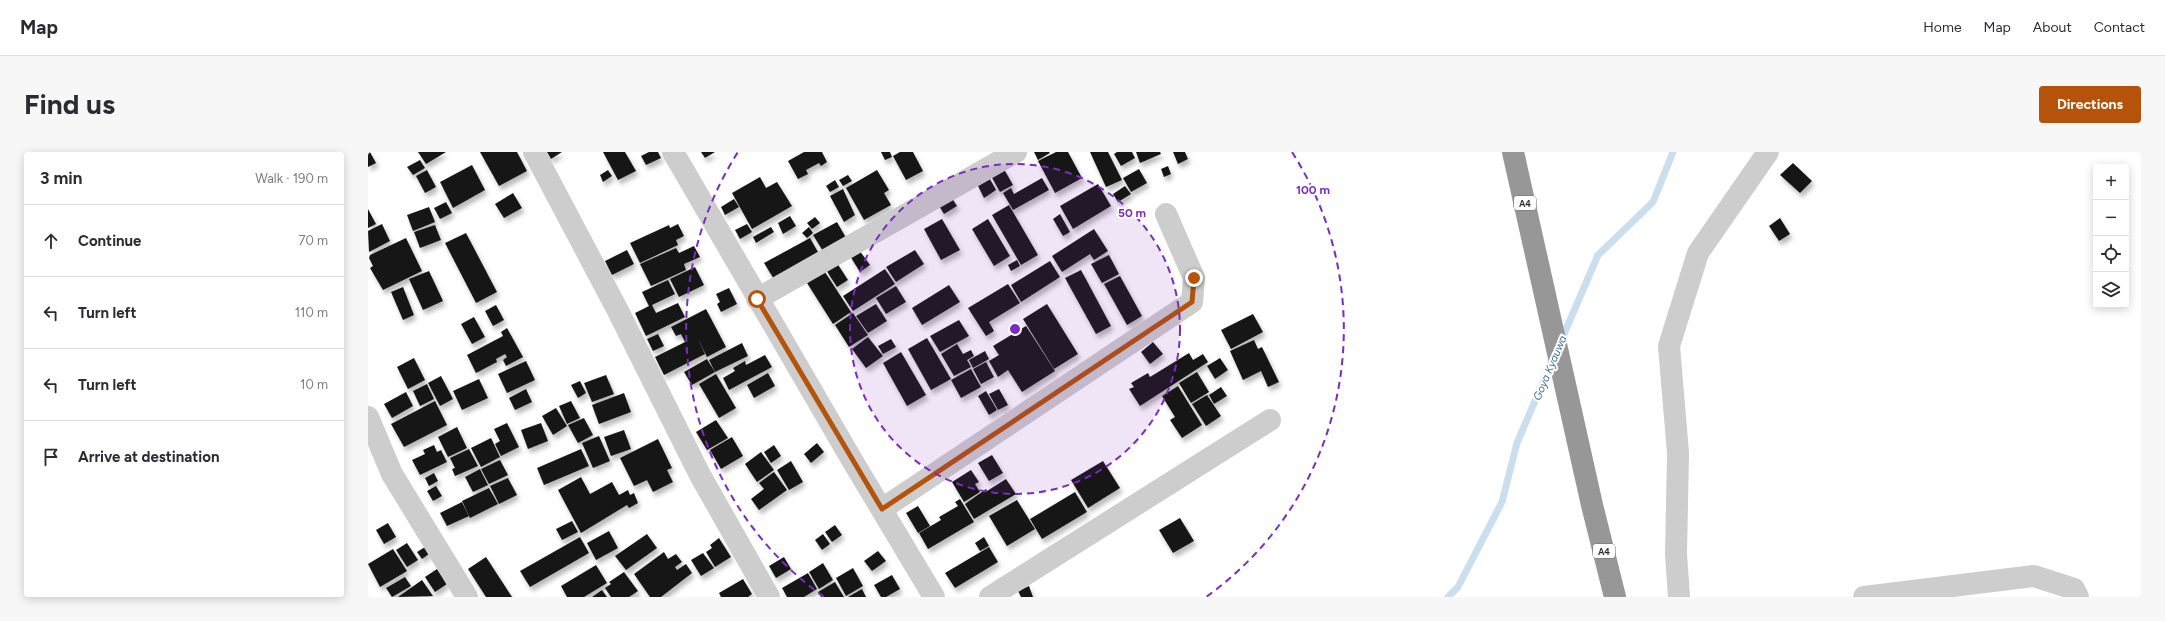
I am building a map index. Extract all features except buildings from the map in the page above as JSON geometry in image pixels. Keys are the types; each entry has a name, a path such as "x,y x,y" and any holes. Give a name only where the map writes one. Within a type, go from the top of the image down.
{"highway":[{"name":"A4","path":"1512,152 1537,254 1592,505 1615,597"}],"street":[{"path":"534,152 617,309 700,475 769,597"},
{"path":"673,152 757,299 934,597"},
{"path":"757,299 1016,152"},
{"path":"1679,597 1676,554 1678,453 1669,346 1698,253 1768,152"},
{"path":"882,509 1192,302 1194,278 1166,214"},
{"path":"368,417 392,474 467,597"},
{"path":"990,597 1270,420"},
{"path":"1864,597 2034,576 2074,589 2078,597"}],"waterway":[{"name":"Goya Kyauwa","path":"1561,341 1598,255 1653,202 1673,152"},
{"name":"Goya Kyauwa","path":"1448,597 1458,587 1502,502 1517,443 1553,359"}],"route":[{"path":"757,299 882,509 1192,302 1194,278"}]}
